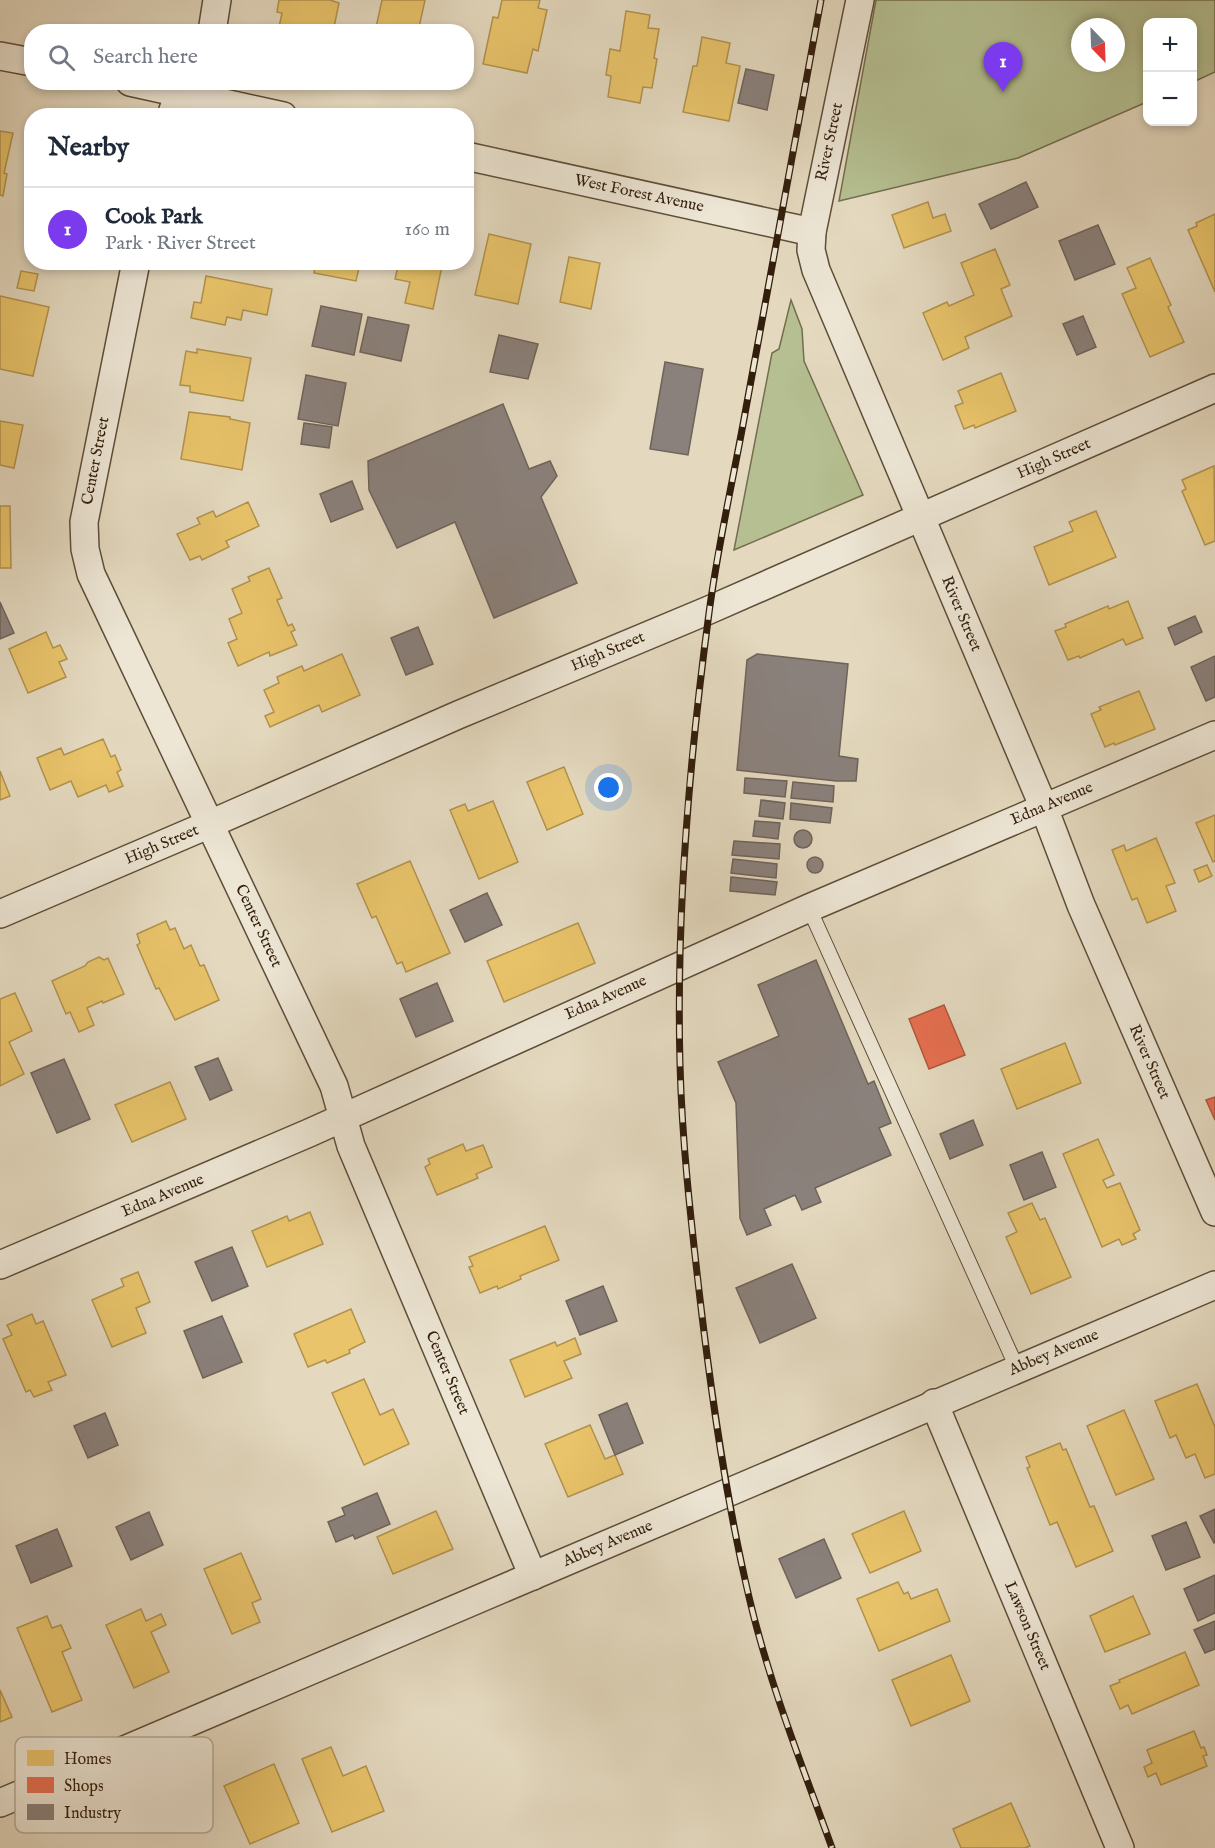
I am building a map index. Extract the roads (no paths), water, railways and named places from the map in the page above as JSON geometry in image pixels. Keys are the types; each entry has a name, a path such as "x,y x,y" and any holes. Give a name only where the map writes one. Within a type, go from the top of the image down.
{"street":[{"path":"213,24 217,0"},
{"name":"River Street","path":"860,0 812,232 811,250 816,270 904,483 921,517 1044,808 1081,905 1215,1212"},
{"path":"0,56 24,60"},
{"path":"156,90 179,97 239,108"},
{"name":"West Forest Avenue","path":"474,158 812,232"},
{"name":"Center Street","path":"134,270 84,522 85,549 91,574 334,1086 351,1146 533,1576"},
{"name":"High Street","path":"0,914 1215,388"},
{"name":"Edna Avenue","path":"0,1265 342,1117 808,908 1215,735"},
{"name":"Abbey Avenue","path":"155,1737 1215,1285"},
{"name":"Lawson Street","path":"934,1403 1120,1848"},
{"name":"Abbey Avenue","path":"0,1803 15,1797"}],"lane":[{"path":"808,908 1017,1368"}],"railway":[{"path":"821,0 721,536 709,613 690,782 682,895 679,1008 681,1094 690,1211 720,1449 757,1629 787,1724 832,1848"}],"place":[{"name":"Cook Park","path":"1003,92"}]}
